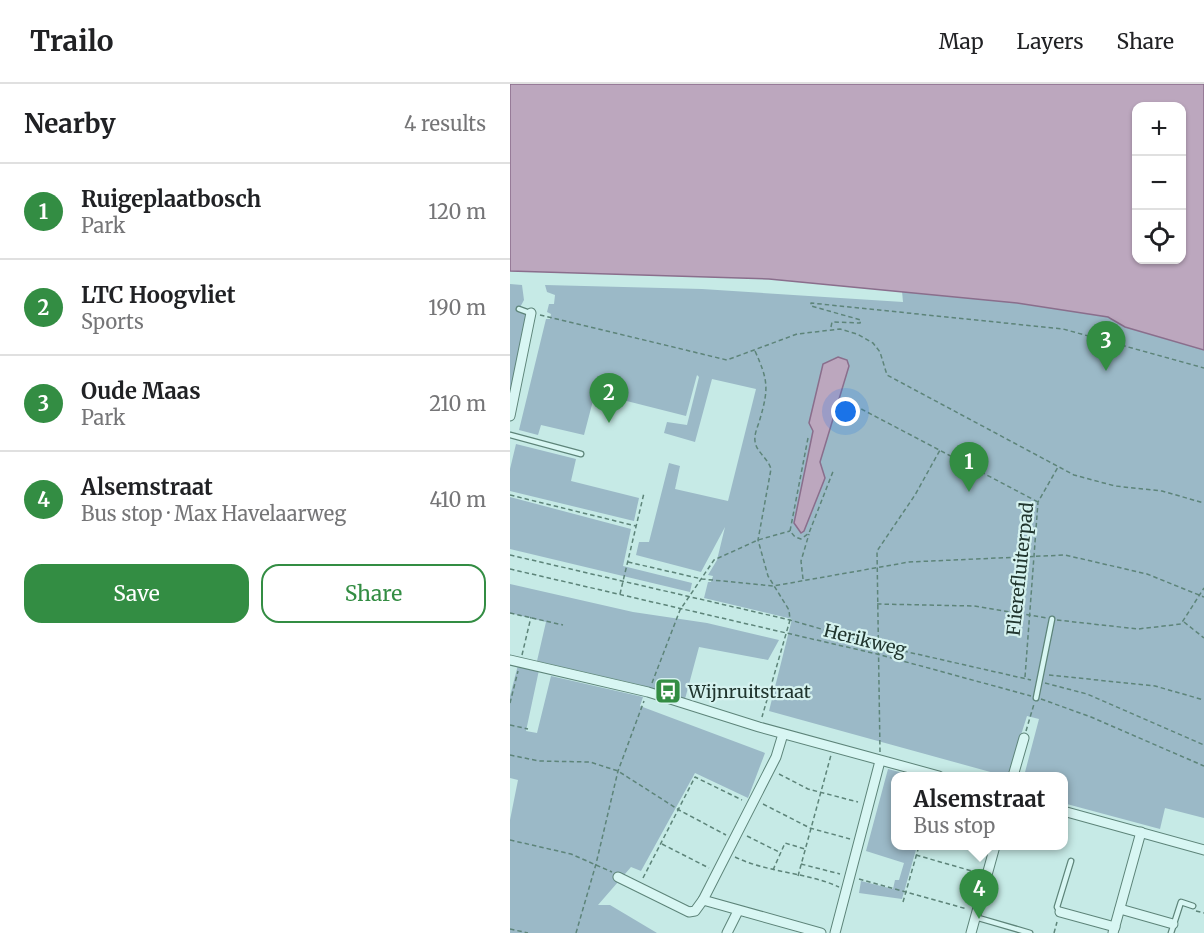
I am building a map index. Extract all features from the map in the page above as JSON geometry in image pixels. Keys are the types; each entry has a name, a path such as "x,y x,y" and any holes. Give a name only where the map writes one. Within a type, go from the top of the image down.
{"street":[{"path":"510,416 531,313"},
{"path":"510,660 648,692 759,727 921,772"},
{"path":"618,877 689,912 695,911 703,900 770,769 783,734"},
{"path":"1014,772 1024,738"},
{"path":"834,933 880,761"},
{"path":"1068,812 1204,850"},
{"path":"1060,912 1114,930 1141,832"},
{"path":"971,933 993,850"},
{"path":"703,900 821,933"},
{"path":"1120,909 1172,928"},
{"path":"727,933 738,911"}],"lane":[{"path":"519,309 531,313"},
{"path":"510,435 581,454"},
{"name":"Flierefluiterpad","path":"1036,698 1052,619"},
{"path":"1060,912 1058,907 1071,861"},
{"path":"1172,928 1181,902 1193,906"},
{"path":"976,914 1030,933"}],"path":[{"path":"831,328 832,322 860,323 861,320 811,306 811,303 1064,329 1204,368"},
{"path":"543,316 727,360 797,334 831,328 851,332 873,343 880,352 888,375 1058,467 1106,484 1162,491 1204,503"},
{"path":"755,350 767,378 768,393 754,439 756,447 769,461 771,469 758,540 773,586 789,610 790,620 759,727"},
{"path":"848,402 1038,502"},
{"path":"790,531 808,438"},
{"path":"880,745 877,551 915,495 940,450"},
{"name":"Flierefluiterpad","path":"1025,678 1038,502 1058,467"},
{"path":"803,581 801,561 809,533 834,470"},
{"path":"620,595 644,493"},
{"path":"510,495 636,526"},
{"path":"576,933 596,864 618,771 680,610 720,555 758,540 790,531"},
{"path":"790,531 795,537 801,538 809,533"},
{"path":"510,555 790,620 877,645 1087,694 1204,745"},
{"path":"628,562 702,579 773,586 909,562 1034,555 1084,557 1147,574 1204,597"},
{"name":"Herikweg","path":"510,569 877,654 1036,698 1091,717 1204,766"},
{"path":"510,613 563,625"},
{"path":"510,703 531,618"},
{"path":"1184,622 1204,638"},
{"path":"1042,675 1155,686 1204,700"},
{"path":"1024,738 1036,698"},
{"path":"510,725 528,729"},
{"path":"798,876 832,748"},
{"path":"510,755 539,761 590,762 618,771 679,810 781,853"},
{"path":"770,769 820,793 868,805"},
{"path":"639,887 696,777 810,828 858,841"},
{"path":"510,840 571,854 596,864 618,877"},
{"path":"662,843 717,872"},
{"path":"772,871 785,843 805,849"},
{"path":"903,902 918,850"},
{"path":"727,853 754,866 821,879 845,890"},
{"path":"916,855 986,875"},
{"path":"906,891 976,914"},
{"path":"1054,933 1060,912"},
{"path":"510,929 528,933"}],"shaded area":[{"path":"510,84 1204,84 1204,350 1125,327 1108,317 1017,303 769,279 510,271"},
{"path":"510,284 522,285 524,300 518,311 527,315 510,400"},
{"path":"545,285 702,289 903,302 902,291 1017,303 1108,317 1125,327 1204,350 1204,818 1165,808 1160,829 1068,804 1068,772 1025,772 1039,719 1027,716 1009,772 990,772 769,711 792,619 704,598 708,582 711,582 713,576 708,575 717,560 725,527 701,572 636,555 639,542 649,542 669,463 680,466 675,489 728,501 756,389 712,379 695,442 664,433 667,422 687,425 699,377 697,375 686,416 595,393 584,435 541,425 538,435 519,430 546,319 550,319 551,314 547,312 549,304 554,304 555,295 547,292"},
{"path":"838,357 847,360 849,366 820,462 825,478 804,531 801,533 794,523 813,431 809,423 823,364"},
{"path":"516,444 576,459 571,481 639,498 634,521 510,491 510,469"},
{"path":"510,497 631,529 623,566 692,583 690,592 510,549"},
{"path":"510,584 633,612 707,623 779,640 768,660 699,647 685,699 641,685 537,661 546,622 510,613"},
{"path":"518,665 539,670 526,731 537,733 551,676 643,697 640,706 765,753 748,798 695,773 641,871 631,867 598,905 610,905 657,933 510,933 510,820 518,780 510,778 510,696"},
{"path":"888,769 899,772 891,772 891,850 916,850 902,899 859,893 861,881 893,889 895,880 899,880 904,863 866,851"}],"place":[{"name":"Oude Maas","path":"1106,371"},
{"name":"LTC Hoogvliet","path":"609,423"},
{"name":"Ruigeplaatbosch","path":"969,492"},
{"name":"Wijnruitstraat","path":"668,691"},
{"name":"Alsemstraat","path":"979,919"}]}
